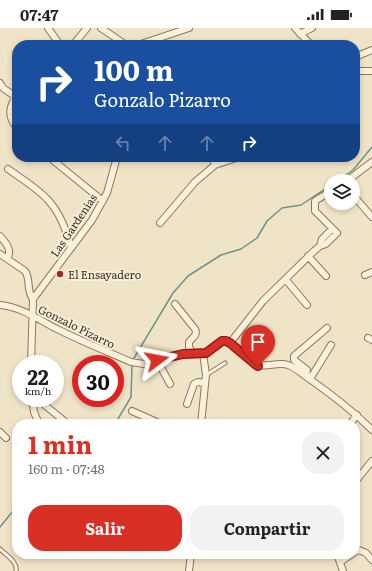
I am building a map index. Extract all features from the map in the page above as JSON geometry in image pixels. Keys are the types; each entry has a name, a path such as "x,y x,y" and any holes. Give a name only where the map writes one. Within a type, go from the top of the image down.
{"street":[{"path":"48,28 56,40"},
{"path":"77,40 87,28"},
{"path":"101,28 119,40"},
{"path":"153,40 188,28"},
{"path":"295,28 306,40"},
{"path":"300,34 312,28"},
{"path":"360,54 372,50"},
{"path":"360,71 372,71"},
{"path":"0,83 3,88 12,94"},
{"path":"12,102 10,112 12,122"},
{"path":"55,162 103,202"},
{"name":"Las Gardenias","path":"33,299 92,220 103,202 115,162"},
{"path":"160,223 195,182 215,165 224,162"},
{"path":"357,174 372,164"},
{"path":"8,169 35,188 48,200 65,230 71,248"},
{"path":"324,196 314,203 315,211 334,231 322,239 319,246 263,301 230,343 255,364 264,367 286,364 332,394 372,430"},
{"path":"360,203 372,217"},
{"path":"0,236 6,244 9,252 7,258"},
{"path":"0,254 25,271 28,275 30,293 33,299 31,355"},
{"path":"308,256 326,276"},
{"path":"365,275 372,272"},
{"path":"286,280 307,305"},
{"path":"175,304 197,332 188,345 193,354"},
{"name":"Gonzalo Pizarro","path":"0,305 14,307 57,329 130,362 144,364 183,354 202,353 209,351 222,341 230,343"},
{"path":"308,378 307,370 294,360 294,356 327,328"},
{"path":"308,378 331,345"},
{"path":"201,419 206,375 202,353"},
{"path":"157,360 170,384"},
{"path":"187,404 194,384 198,382 204,383"},
{"path":"33,407 37,419"},
{"path":"47,407 62,419"},
{"path":"132,411 149,419"},
{"path":"0,432 6,438"},
{"path":"360,476 372,462"},
{"path":"360,550 363,551 372,560"},
{"path":"189,571 190,559"},
{"path":"339,559 343,571"},
{"path":"340,562 345,559"}],"lane":[{"path":"206,375 225,363"},
{"path":"0,549 15,563 17,568 16,571"}],"waterway":[{"path":"360,162 372,147"},
{"path":"347,174 360,162"},
{"path":"134,358 173,293 188,276 221,255 241,249 257,238 267,221 282,208 301,205 324,190"},
{"path":"118,419 131,397 132,366"},
{"path":"0,527 12,512"}],"place":[{"name":"El Ensayadero","path":"60,274"}],"route":[{"path":"157,360 183,354 206,353 222,341 226,341 258,366"}]}
